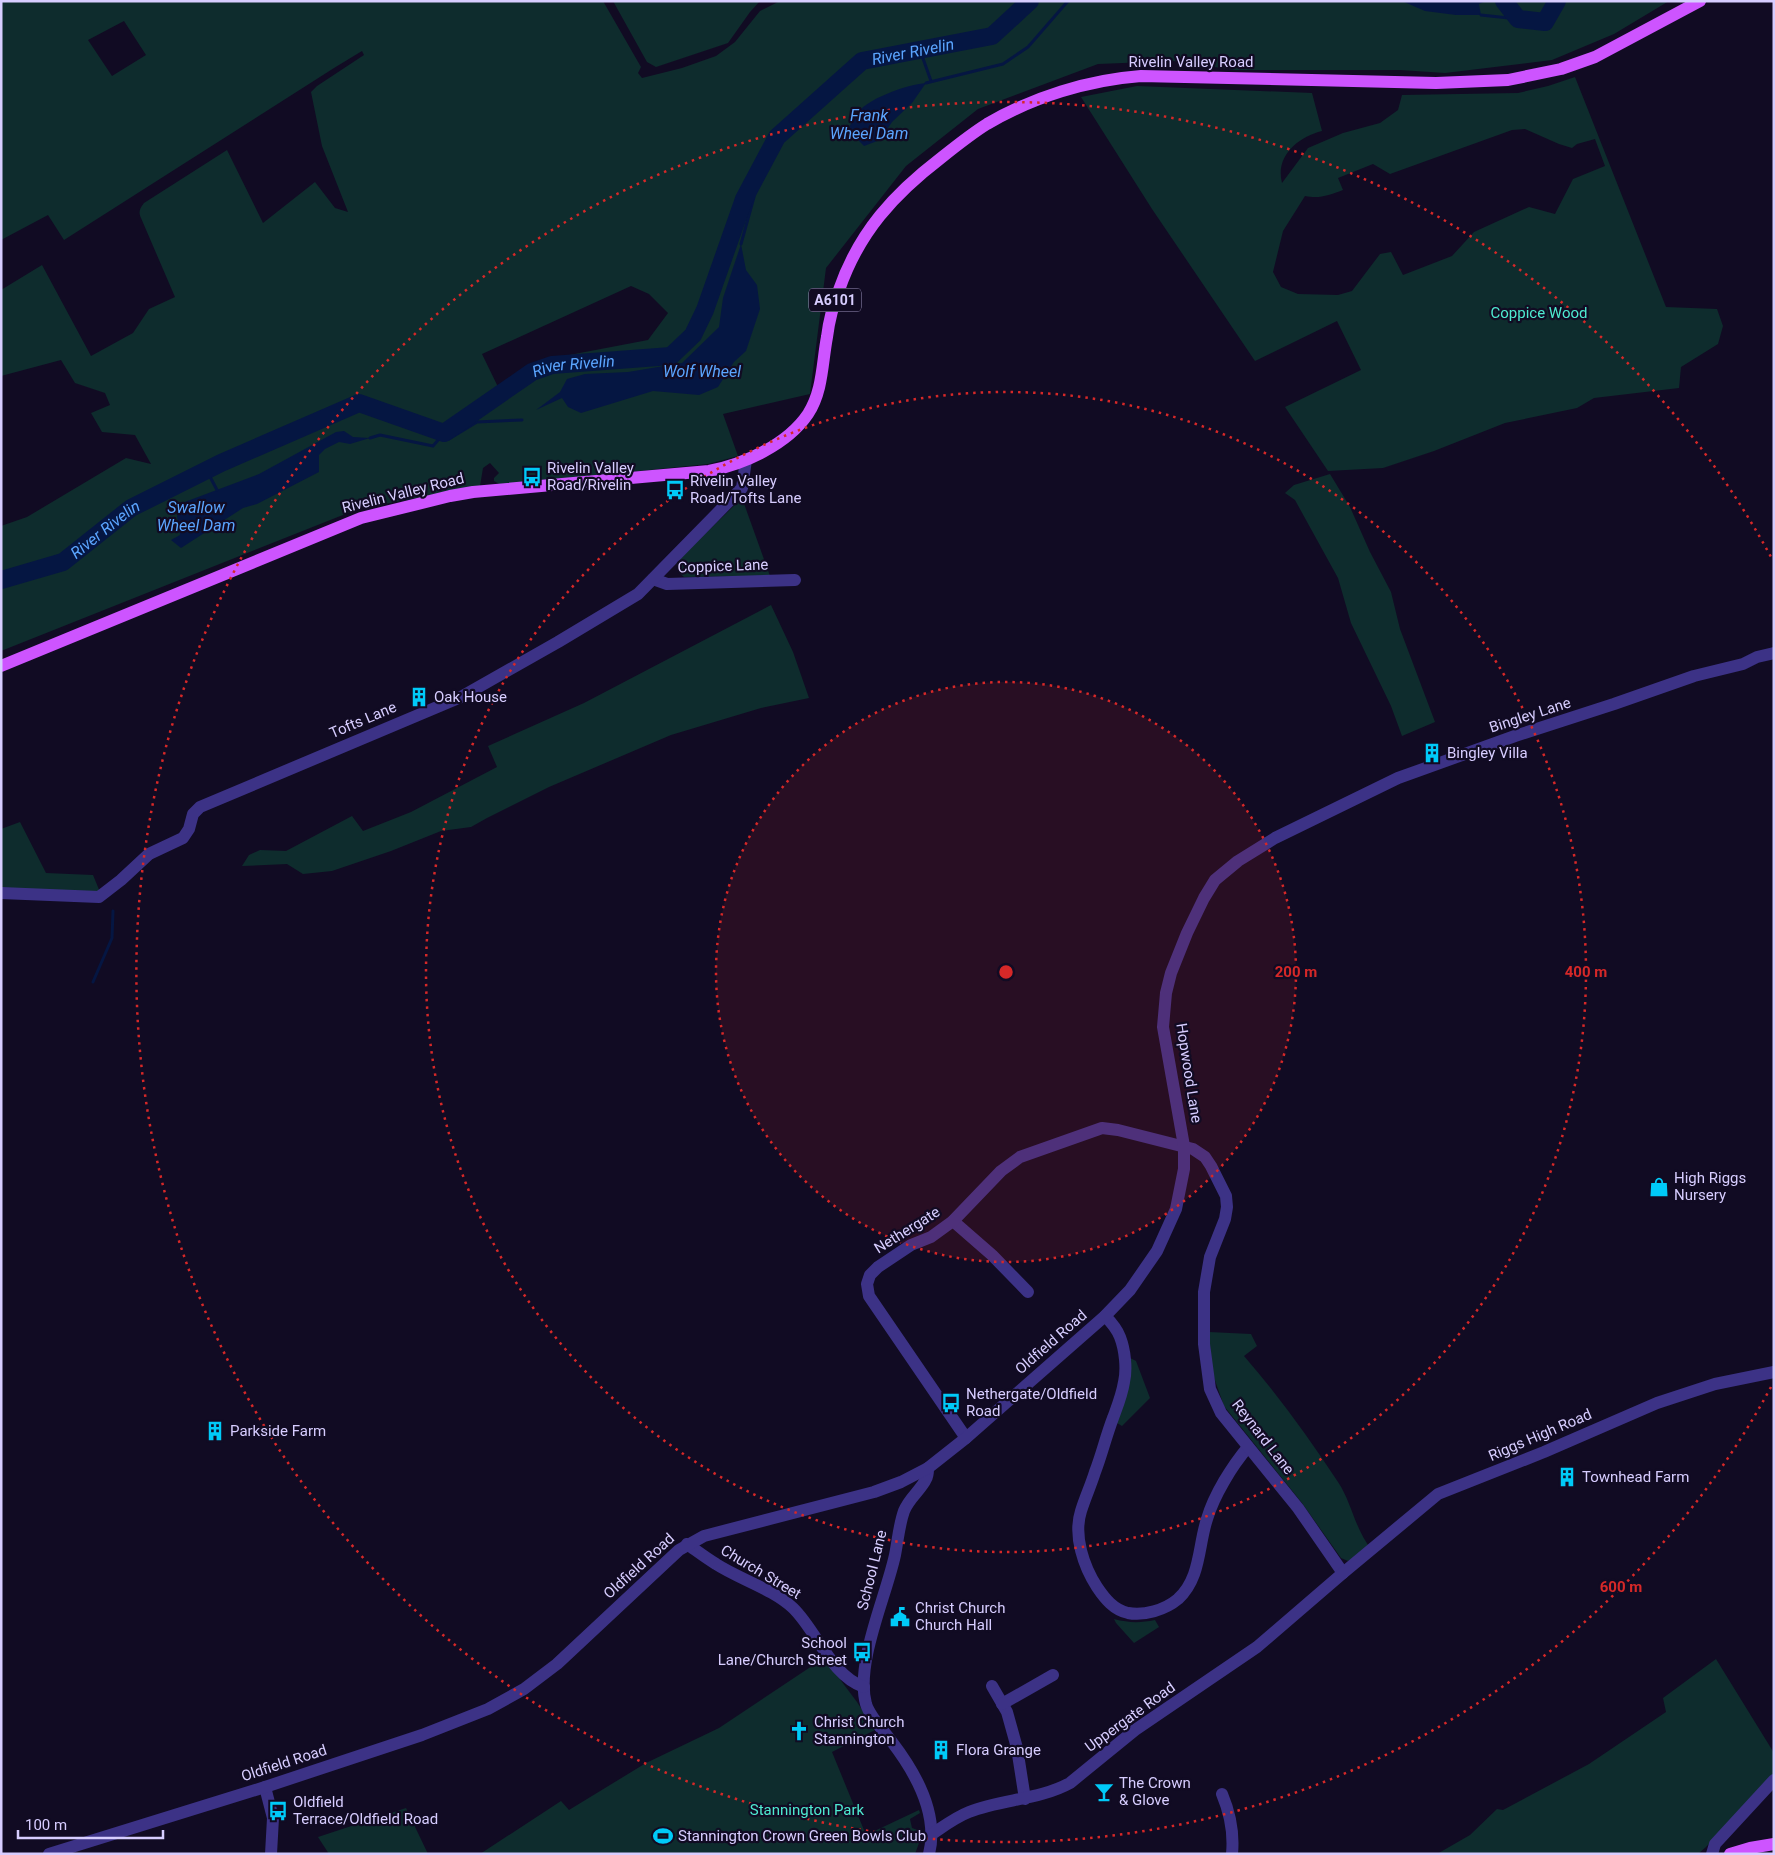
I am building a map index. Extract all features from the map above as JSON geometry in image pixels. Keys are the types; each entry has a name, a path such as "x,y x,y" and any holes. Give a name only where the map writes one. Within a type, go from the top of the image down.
{"main road":[{"name":"Rivelin Valley Road","path":"1,666 361,518 473,492 692,473 716,469 746,460 776,444 800,423 808,413 819,388 827,338 840,287 859,246 875,221 918,175 986,125 1018,108 1059,92 1096,82 1141,76 1436,83 1488,82 1515,79 1561,69 1595,57 1700,1"},
{"path":"1730,1854 1774,1844"}],"street":[{"name":"Tofts Lane","path":"1,893 99,897 149,854 183,838 189,829 193,814 200,807 461,697 621,605 638,594 654,579 742,488 746,460"},
{"name":"Coppice Lane","path":"654,579 667,584 795,580"},
{"name":"Bingley Lane","path":"1275,838 1398,778 1515,736 1694,676 1743,664 1757,657 1774,653"},
{"name":"Hopwood Lane","path":"1184,1146 1163,1027 1166,993 1171,973 1187,932 1215,880 1238,860 1275,838"},
{"name":"Nethergate","path":"966,1438 869,1296 866,1287 870,1275 878,1267 911,1245 931,1237 953,1221 1011,1163 1020,1157 1102,1128 1184,1146"},
{"name":"Oldfield Road","path":"49,1854 265,1787 422,1735 488,1709 524,1689 557,1664 687,1544 704,1536 729,1529 874,1492 901,1482 928,1468 966,1438 1105,1316 1130,1290 1144,1271 1168,1229 1176,1209 1182,1187 1184,1146"},
{"name":"Reynard Lane","path":"1184,1146 1193,1149 1205,1157 1226,1196 1225,1218 1210,1257 1204,1300 1204,1344 1208,1380 1215,1401 1221,1413 1298,1508 1343,1573"},
{"path":"953,1221 992,1254 1008,1278 1028,1292"},
{"path":"1105,1316 1120,1337 1125,1364 1124,1383 1080,1513 1079,1528 1083,1558 1091,1578 1102,1594 1117,1610 1135,1614 1155,1611 1177,1599 1192,1582 1207,1518 1237,1460 1248,1447"},
{"name":"Riggs High Road","path":"1343,1573 1438,1494 1544,1452 1657,1403 1715,1384 1774,1372"},
{"name":"School Lane","path":"864,1686 868,1652 895,1555 900,1524 905,1509 926,1480 928,1468"},
{"name":"Church Street","path":"687,1544 715,1564 773,1594 791,1606 802,1618 843,1675 854,1683 864,1686"},
{"name":"Uppergate Road","path":"932,1834 969,1812 1026,1799 1070,1783 1135,1730 1257,1646 1343,1573"},
{"path":"1002,1704 1053,1675"},
{"path":"864,1686 867,1706 871,1714 904,1758 920,1789 927,1809 932,1834 929,1854"},
{"path":"992,1686 1007,1712 1017,1748 1026,1799"},
{"path":"1712,1854 1715,1844 1774,1780"},
{"path":"265,1787 273,1818 271,1854"},
{"path":"1222,1794 1233,1832 1232,1854"}],"green space":[{"path":"1,1 603,1 641,67 638,73 642,78 682,68 716,56 735,42 760,11 780,1 1669,1 1614,34 1552,60 1445,73 1400,70 1235,70 1173,61 1098,64 978,109 906,166 826,268 810,394 723,414 738,456 708,464 501,485 494,481 494,478 499,473 490,463 483,468 480,486 358,509 1,651 1,526 27,517 126,458 151,464 135,435 102,432 91,413 110,405 105,393 75,383 61,360 1,376 1,290 42,265 91,356 133,333 149,309 175,297 140,216 141,208 144,203 227,150 263,223 315,182 335,208 348,212 322,146 311,92 364,55 362,51 64,240 48,215 1,240","holes":["124,21 146,55 112,76 88,40","631,286 649,294 668,313 648,340 543,360 499,389 482,354"]},
{"path":"613,1 760,1 728,43 656,67 647,62"},
{"name":"Coppice Wood","path":"1575,77 1666,307 1717,309 1723,326 1718,344 1681,367 1679,388 1594,398 1577,408 1505,423 1434,451 1383,468 1328,471 1285,407 1361,370 1337,321 1255,361 1152,209 1081,97 1137,86 1312,93 1322,131 1305,138 1290,149 1282,164 1282,183 1308,148 1343,133 1380,123 1398,110 1402,95 1518,93","holes":["1525,129 1572,148 1577,144 1595,139 1605,166 1573,179 1555,214 1529,207 1474,232 1452,256 1403,275 1391,252 1380,254 1352,291 1338,295 1298,294 1281,287 1273,272 1283,231 1305,196 1320,197 1343,190 1338,178 1373,164 1390,174 1512,130"]},
{"path":"1330,474 1350,507 1370,552 1391,592 1400,629 1435,722 1402,736 1391,706 1351,623 1338,578 1295,500 1285,493 1294,485"},
{"path":"742,498 770,576 684,577 678,572 676,562"},
{"path":"771,605 793,652 809,698 761,708 671,735 549,787 471,827 441,831 391,851 332,871 303,874 287,864 242,866 249,855 260,850 286,851 352,816 363,831 411,812 497,767 488,746 584,703"},
{"path":"20,822 46,873 93,875 100,892 1,889 1,829"},
{"path":"1209,1332 1251,1334 1257,1346 1244,1356 1293,1417 1338,1482 1361,1534 1372,1550 1348,1561 1341,1558 1302,1503 1224,1406 1212,1372"},
{"path":"1130,1358 1136,1361 1150,1398 1122,1426 1117,1423"},
{"path":"1114,1619 1134,1622 1155,1620 1159,1627 1134,1643"},
{"name":"Stannington Park","path":"824,1658 875,1730 832,1752 866,1835 919,1810 920,1813 910,1819 912,1828 923,1832 915,1854 480,1854 561,1801 569,1810 646,1763 719,1728"},
{"path":"1716,1659 1774,1753 1774,1775 1698,1854 1437,1854 1470,1835 1497,1809 1503,1810 1589,1764 1666,1712 1663,1698"},
{"path":"406,1808 428,1854 329,1854 318,1837"}],"water":[{"path":"1402,1 1486,1 1479,4 1481,15 1456,15 1425,11"},
{"name":"Frank Wheel Dam","path":"926,83 912,103 892,122 880,140 864,146 848,130 855,116 868,104 897,90"},
{"name":"Wolf Wheel","path":"741,244 746,270 757,285 760,309 746,351 734,362 718,387 699,395 653,391 581,413 568,407 562,398 536,410 560,392 567,379 585,374 628,372 682,363 719,327 723,298"},
{"name":"Swallow Wheel Dam","path":"344,431 353,437 370,438 350,444 339,442 325,449 319,455 319,472 257,504 243,508 181,548 171,540 180,535 177,516 182,503 259,474 336,432"}],"waterway":[{"name":"River Rivelin","path":"1,580 63,562 131,508 221,463 359,403 444,433 532,372 552,365 671,356 693,335 705,310 744,199 777,137 862,61 992,36 1030,1"},
{"path":"926,83 1003,64 1028,47 1068,1"},
{"name":"River Rivelin","path":"1504,1 1518,19 1545,22 1557,1"},
{"path":"1481,15 1518,19"},
{"path":"920,50 931,81"},
{"path":"741,244 754,197 750,189"},
{"name":"River Rivelin","path":"370,438 380,435 433,446 444,433 449,439 477,422 522,420"},
{"path":"207,471 217,490"},
{"path":"93,982 112,938 113,911"}],"place":[{"name":"Rivelin Valley Road/Rivelin","path":"532,477"},
{"name":"Rivelin Valley Road/Tofts Lane","path":"675,490"},
{"name":"Oak House","path":"419,697"},
{"name":"Bingley Villa","path":"1432,753"},
{"name":"High Riggs Nursery","path":"1659,1187"},
{"name":"Nethergate/Oldfield Road","path":"951,1403"},
{"name":"Parkside Farm","path":"215,1431"},
{"name":"Townhead Farm","path":"1567,1477"},
{"name":"Christ Church Church Hall","path":"900,1617"},
{"name":"School Lane/Church Street","path":"862,1652"},
{"name":"Christ Church Stannington","path":"799,1731"},
{"name":"Flora Grange","path":"941,1750"},
{"name":"The Crown & Glove","path":"1104,1792"},
{"name":"Oldfield Terrace/Oldfield Road","path":"278,1811"},
{"name":"Stannington Crown Green Bowls Club","path":"663,1836"}]}
